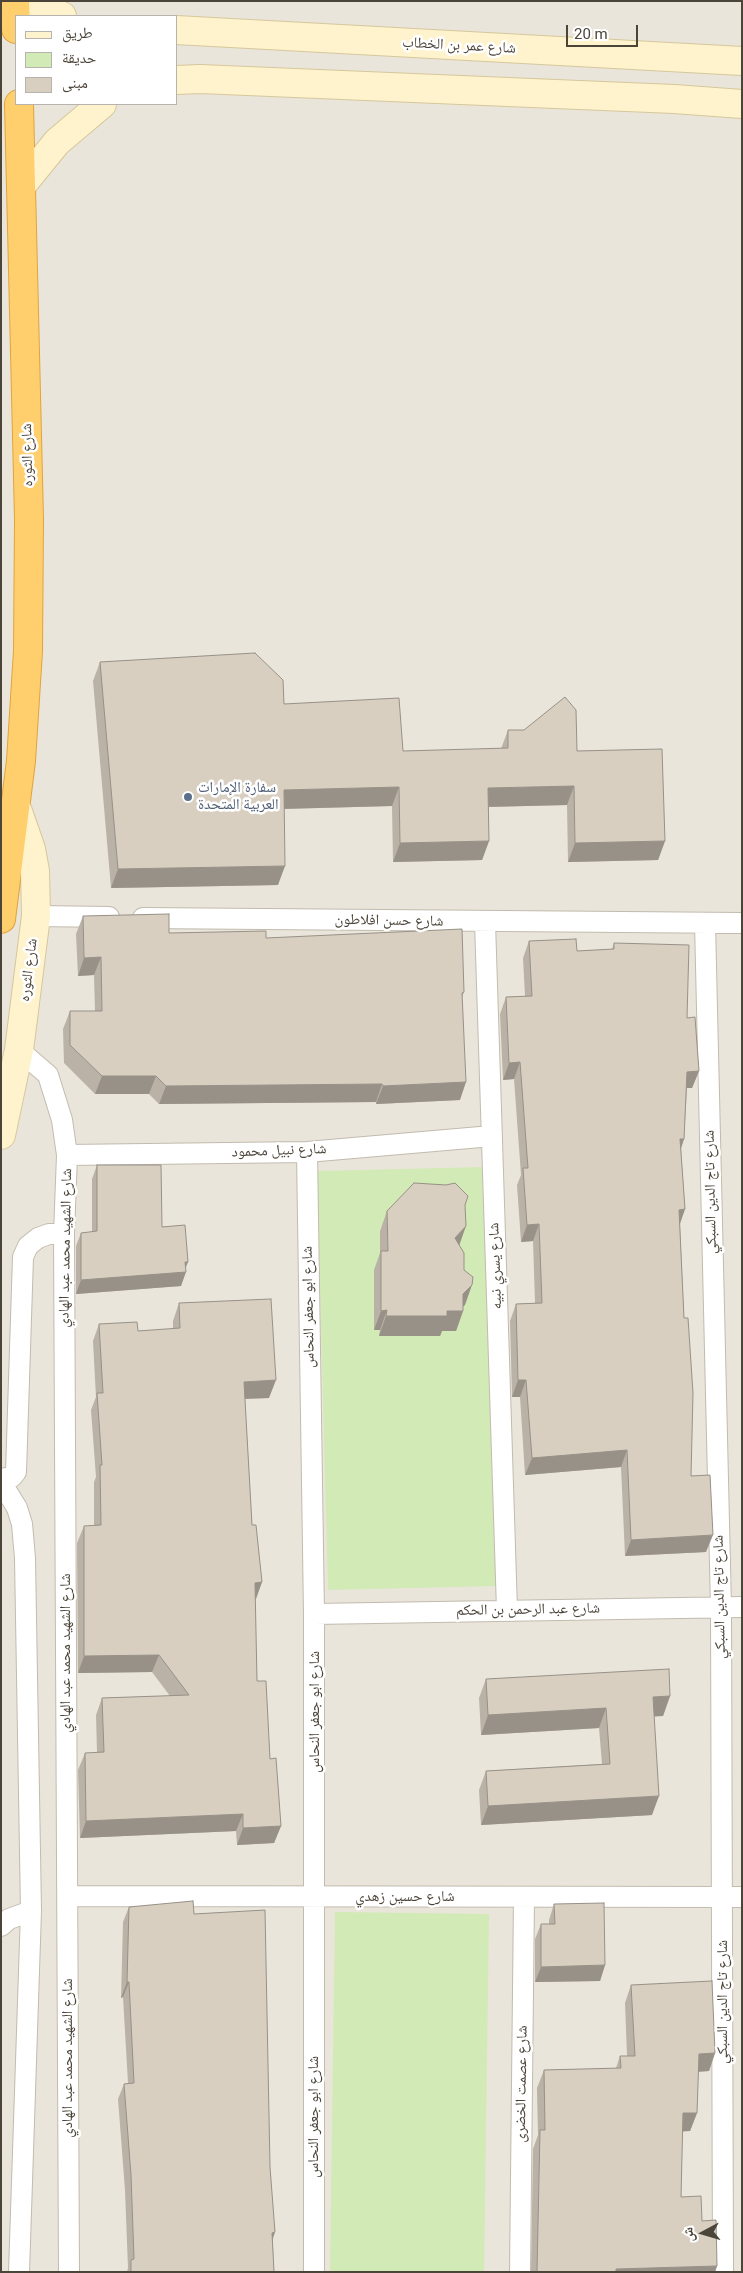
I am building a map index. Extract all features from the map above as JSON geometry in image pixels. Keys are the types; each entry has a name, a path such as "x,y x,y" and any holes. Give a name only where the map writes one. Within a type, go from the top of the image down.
{"highway":[{"path":"15,1 16,15"},
{"name":"شارع الثوره","path":"1,919 16,806 26,679 30,550 19,105"}],"street":[{"path":"26,1 60,15"},
{"name":"شارع عمر بن الخطاب","path":"178,30 742,61"},
{"path":"178,80 200,79 674,98 742,104"},
{"path":"22,185 57,142 101,105"},
{"name":"شارع الثوره","path":"1,1135 20,1050 36,916 34,864 25,827 16,806"},
{"name":"شارع حسن افلاطون","path":"36,916 485,922 742,923"},
{"name":"شارع يسري نبيه","path":"485,922 506,1610"},
{"name":"شارع تاج الدين السبكي","path":"706,923 721,1608 732,1897 723,2272"},
{"name":"شارع الشهيد محمد عبد الهادي","path":"20,1050 48,1075 62,1120 67,1155 64,1234 69,2272"},
{"name":"شارع نبيل محمود","path":"67,1155 307,1152 492,1136"},
{"name":"شارع ابو جعفر النحاس","path":"307,1152 316,1896 314,2272"},
{"path":"19,2272 31,1911 25,1541 17,1508 1,1481 12,1478 16,1472 23,1257 28,1246 38,1238 49,1234 64,1234"},
{"name":"شارع عبد الرحمن بن الحكم","path":"314,1614 742,1608"},
{"name":"شارع حسين زهدي","path":"68,1896 732,1897"},
{"name":"شارع عصمت الخضرى","path":"520,2272 524,1897"},
{"path":"1,1926 9,1919 31,1911"}],"shaded area":[{"path":"1,1 742,1 742,2272 1,2272"}],"green space":[{"path":"485,1167 496,1586 328,1590 317,1171","holes":["393,1226 440,1335 380,1336 380,1330 374,1330 374,1271 381,1271 380,1227"]},
{"path":"335,1912 489,1914 484,2272 330,2272"}],"building":[{"path":"255,653 283,680 284,704 399,698 403,751 508,748 508,730 524,730 565,697 576,710 577,751 662,749 665,841 575,843 574,786 488,788 489,841 400,843 399,787 284,790 285,866 118,869 100,662"},
{"path":"169,914 169,933 266,931 266,938 462,929 464,992 462,993 466,1082 383,1086 382,1084 166,1086 156,1076 102,1076 70,1045 70,1011 102,1011 101,957 84,958 83,916"},
{"path":"576,939 577,951 614,949 614,943 689,945 687,1018 695,1017 699,1071 687,1072 684,1139 680,1139 685,1209 679,1210 684,1318 688,1318 693,1393 691,1476 710,1475 713,1535 631,1540 627,1450 532,1458 526,1380 518,1380 516,1304 542,1303 539,1224 527,1225 523,1168 528,1168 520,1062 509,1063 506,997 532,996 529,941"},
{"path":"97,1165 161,1165 162,1227 185,1225 188,1262 185,1262 186,1272 81,1280 81,1233 97,1231"},
{"path":"414,1183 446,1185 455,1183 468,1196 465,1205 466,1226 455,1238 464,1253 464,1270 473,1277 472,1285 463,1294 463,1311 447,1311 447,1316 386,1316 387,1310 381,1311 381,1251 388,1251 387,1211"},
{"path":"271,1299 276,1380 244,1382 252,1525 256,1525 262,1582 255,1583 257,1681 266,1681 270,1759 276,1758 281,1826 243,1828 243,1814 86,1821 85,1753 104,1752 102,1698 189,1695 159,1655 84,1656 84,1526 101,1525 100,1465 102,1465 97,1393 103,1393 99,1324 137,1322 138,1331 180,1328 179,1303"},
{"path":"669,1669 670,1696 653,1697 659,1796 488,1806 486,1771 610,1764 606,1708 488,1715 486,1679"},
{"path":"193,1901 194,1914 265,1910 270,2167 275,2232 272,2233 274,2272 131,2272 131,2260 134,2259 131,2175 124,2084 134,2083 129,1982 127,1982 129,1907"},
{"path":"604,1903 605,1965 541,1967 541,1924 555,1924 554,1904"},
{"path":"712,1981 715,2053 699,2054 697,2113 683,2113 681,2197 701,2196 702,2221 716,2220 717,2266 616,2269 616,2272 537,2272 540,2130 545,2130 544,2070 621,2068 620,2056 635,2056 631,1985"}],"place":[{"name":"سفارة الإمارات العربية المتحدة","path":"188,797"}]}
